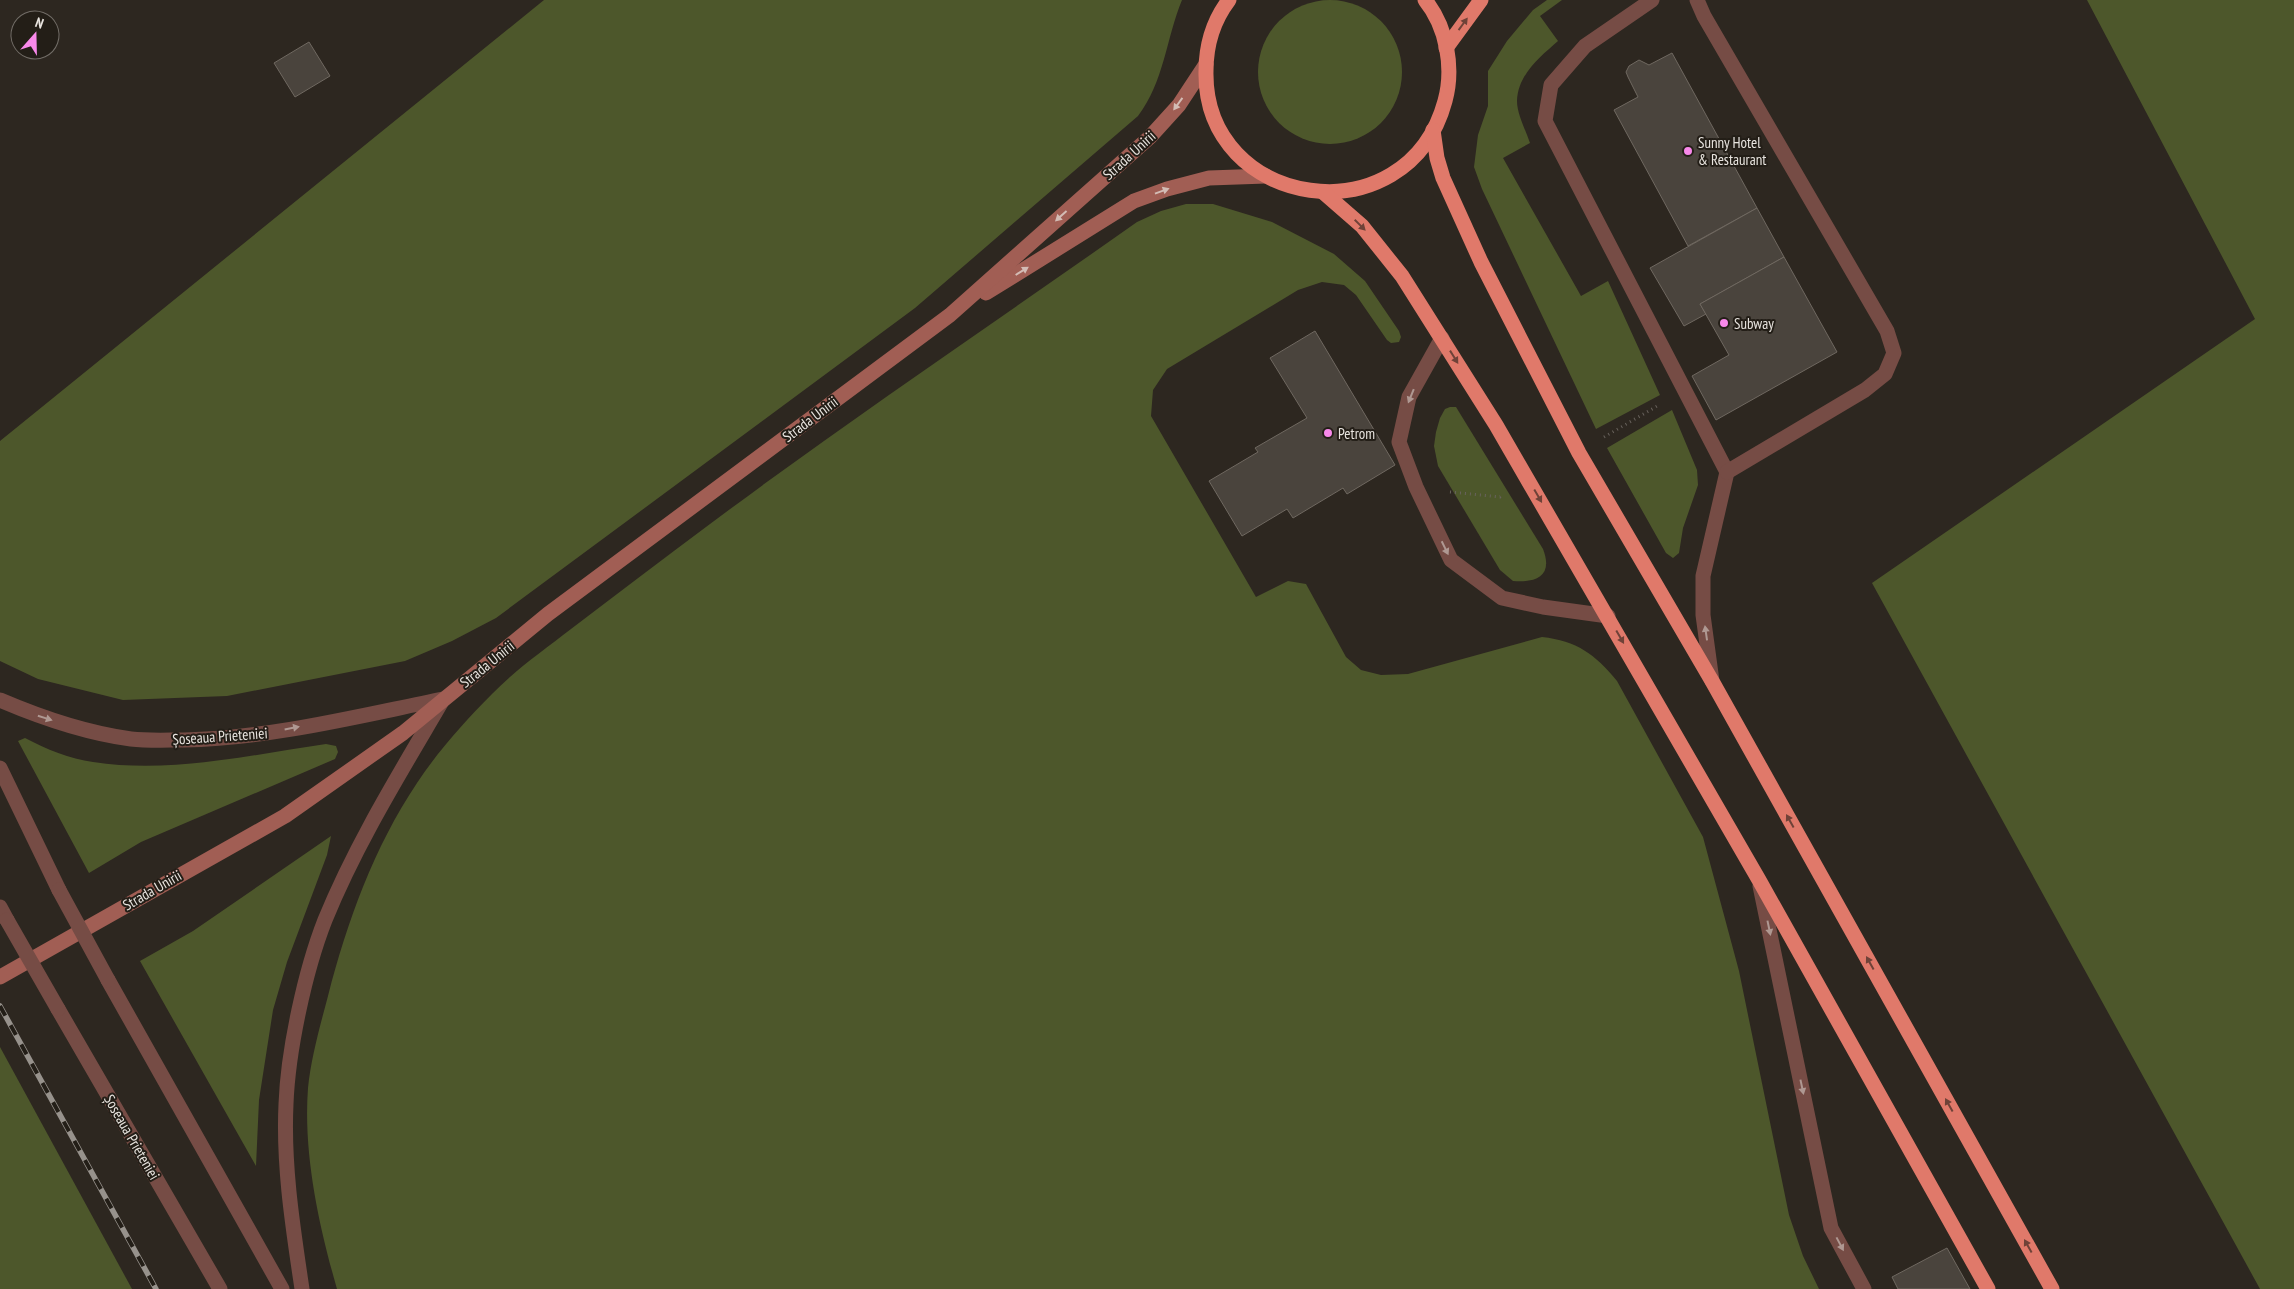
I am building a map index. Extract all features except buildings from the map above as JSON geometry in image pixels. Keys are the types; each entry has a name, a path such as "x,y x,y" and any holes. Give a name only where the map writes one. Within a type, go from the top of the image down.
{"highway":[{"path":"1229,0 1213,29 1206,64 1207,89 1216,121 1238,153 1266,176 1289,186 1323,192 1348,191 1382,180 1412,158 1433,130 1446,96 1449,72 1446,48 1439,24 1425,0"},
{"path":"1446,48 1481,0"},
{"path":"1433,130 1437,158 1443,178 1480,262 1579,453 1712,681 2052,1289"},
{"path":"1323,192 1362,226 1402,276 1442,338 1608,616 1759,880 1988,1289"}],"main road":[{"name":"Strada Unirii","path":"950,315 1150,137 1179,105 1206,64"},
{"name":"Strada Unirii","path":"0,977 285,816 396,738 548,614 950,315 1134,201 1166,189 1209,178 1266,176"}],"lane":[{"path":"1652,0 1585,46 1551,85 1545,121 1562,159 1685,389 1727,472 1703,576 1703,615 1712,681"},
{"path":"1697,0 1704,16 1887,331 1894,353 1885,374 1865,390 1727,472"},
{"path":"1442,338 1409,398 1399,442 1416,487 1451,560 1502,598 1543,607 1608,616"},
{"name":"Șoseaua Prieteniei","path":"0,700 30,713 80,729 132,739 160,740 204,739 266,733 443,700"},
{"path":"302,1289 290,1193 286,1105 291,1052 306,982 324,921 344,877 395,782 443,700"},
{"path":"0,768 59,890 282,1289"},
{"path":"1759,880 1831,1228 1864,1289"},
{"name":"Șoseaua Prieteniei","path":"4,913 220,1289"}],"path":[{"path":"1599,440 1685,389"},
{"path":"1416,487 1500,497 1508,493"}],"green space":[{"path":"544,0 1182,0 1154,89 1138,116 915,308 496,618 452,641 405,661 227,696 123,700 38,679 0,661 0,441"},
{"path":"1330,0 1344,1 1358,6 1370,12 1381,21 1390,32 1396,44 1401,58 1401,86 1396,100 1390,112 1381,123 1370,132 1358,138 1344,143 1330,144 1316,143 1302,138 1290,132 1279,123 1270,112 1264,100 1259,86 1258,72 1259,58 1264,44 1270,32 1279,21 1290,12 1302,6 1316,1"},
{"path":"1547,0 1562,0 1540,16 1558,41 1531,67 1521,82 1518,91 1517,106 1530,143 1503,158 1581,296 1608,281 1660,395 1596,429 1482,189 1474,167 1478,135 1488,106 1488,71 1507,41 1533,10"},
{"path":"2087,0 2294,0 2294,1289 2260,1289 1872,583 2255,319"},
{"path":"1186,204 1213,204 1272,222 1334,254 1365,281 1399,331 1401,337 1399,342 1391,343 1356,295 1344,285 1322,282 1298,290 1167,369 1153,390 1151,416 1256,597 1288,581 1306,584 1346,657 1361,670 1381,675 1408,674 1542,637 1565,642 1584,650 1601,663 1617,681 1703,837 1739,971 1789,1215 1803,1256 1819,1289 337,1289 324,1240 310,1164 307,1113 311,1065 336,968 353,913 388,833 402,807 434,759 472,715 520,668 762,485 1137,222 1161,211"},
{"path":"1456,407 1543,549 1546,565 1541,576 1536,579 1513,581 1500,570 1438,466 1434,446 1436,432 1445,409"},
{"path":"1672,410 1697,470 1698,485 1683,528 1679,553 1673,558 1666,553 1607,448"},
{"path":"25,738 50,750 76,759 122,765 151,766 210,762 326,744 336,746 338,752 335,759 141,842 89,873 18,741"},
{"path":"331,836 327,855 287,962 273,1010 259,1100 256,1166 140,961 193,931"},
{"path":"0,1047 132,1289 0,1289"}],"railway":[{"path":"0,1006 156,1289"}],"place":[{"name":"Sunny Hotel & Restaurant","path":"1688,151"},
{"name":"Subway","path":"1724,323"},
{"name":"Petrom","path":"1328,433"}]}
